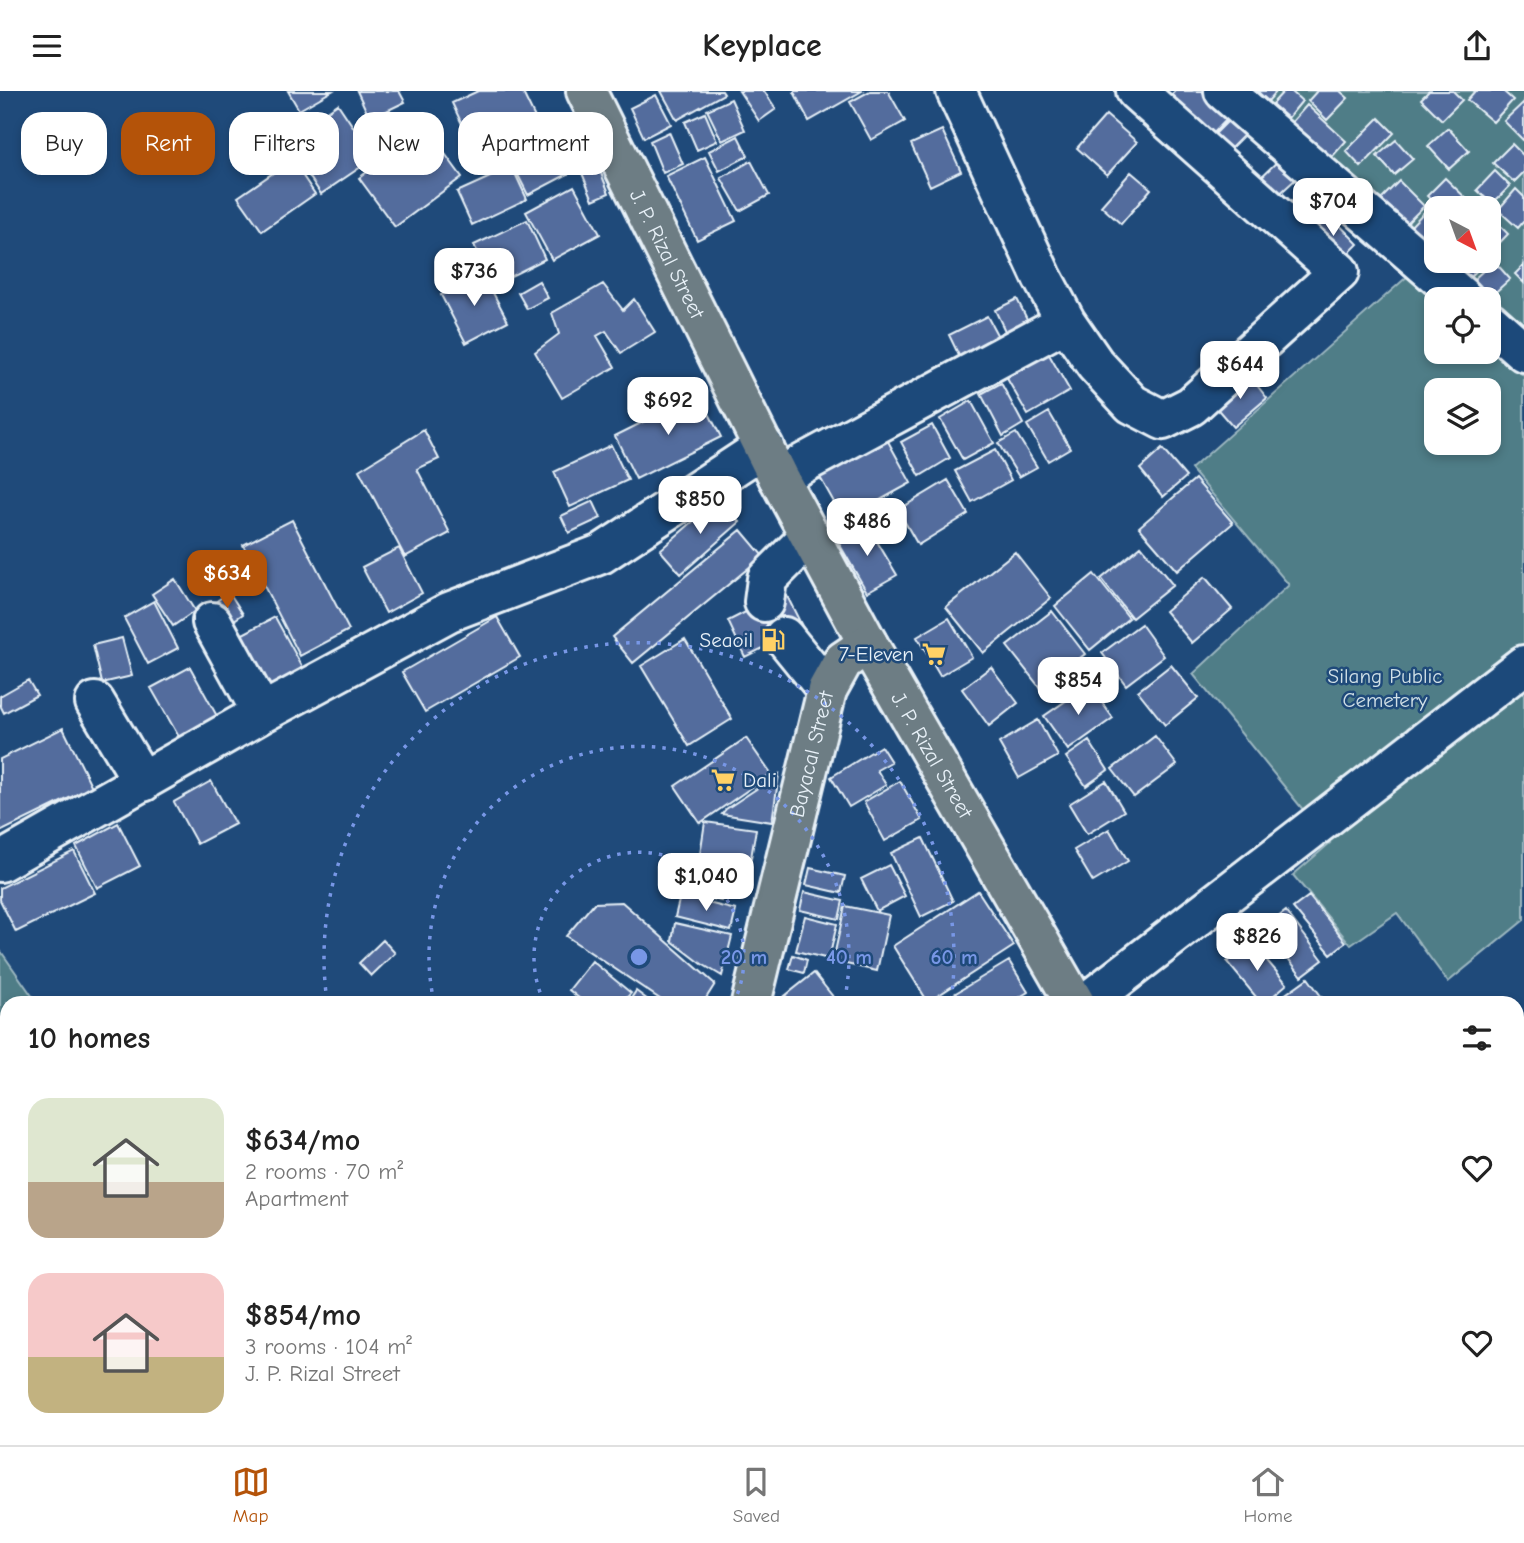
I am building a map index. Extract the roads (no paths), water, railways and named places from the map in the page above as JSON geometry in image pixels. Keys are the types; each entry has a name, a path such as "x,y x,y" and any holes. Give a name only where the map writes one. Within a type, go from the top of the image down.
{"main road":[{"name":"J. P. Rizal Street","path":"586,91 810,536 868,643 1071,996"},
{"name":"Bayacal Street","path":"753,996 827,690 843,661 868,643"}],"street":[{"path":"956,91 1066,323 1095,364 1132,404 1163,420 1191,407 1339,272 1136,91"},
{"path":"1224,91 1450,287"},
{"path":"0,862 262,713 449,612 601,554 771,462 1066,323"},
{"path":"1501,332 1524,352"},
{"path":"764,602 767,579 810,536"},
{"path":"212,622 262,713"},
{"path":"784,637 827,690"},
{"path":"1095,996 1524,665"},
{"path":"95,702 142,782"}],"place":[{"name":"Seaoil","path":"773,640"},
{"name":"7-Eleven","path":"934,654"},
{"name":"Dali","path":"723,780"}],"park label":[{"name":"Silang Public Cemetery","path":"1385,688"}]}
